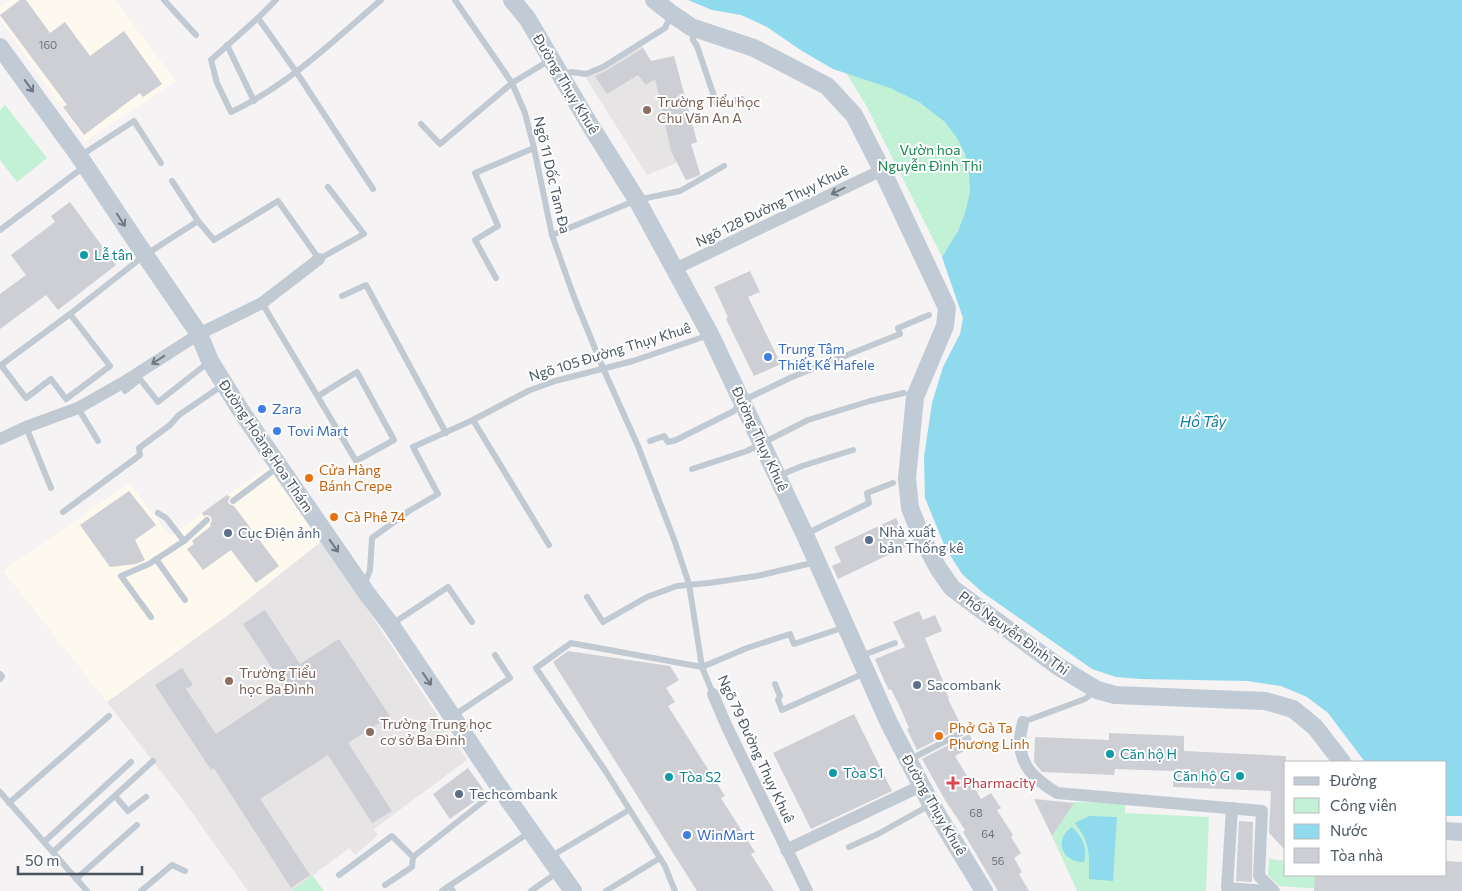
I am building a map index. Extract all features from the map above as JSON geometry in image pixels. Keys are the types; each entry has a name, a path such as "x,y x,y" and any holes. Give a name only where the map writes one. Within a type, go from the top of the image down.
{"main road":[{"name":"Đường Thụy Khuê","path":"512,0 527,18 637,200 710,334 908,760 981,890"},
{"name":"Phố Nguyễn Đình Thi","path":"654,0 692,27 754,48 827,86 854,115 882,170 947,308 945,326 915,397 907,478 910,508 922,538 938,568 952,588 1056,665 1097,690 1115,695 1265,701 1293,709 1315,727 1341,761"},
{"name":"Đường Hoàng Hoa Thám","path":"0,47 83,161 199,334 210,361 243,414 363,588 391,625 500,788 573,891"},
{"path":"1447,831 1462,832"}],"street":[{"name":"Ngõ 128 Đường Thụy Khuê","path":"675,269 882,170"},
{"path":"0,438 78,408 124,382 199,334 262,303 319,259"},
{"name":"Ngõ 79 Đường Thụy Khuê","path":"713,694 727,727 807,891"},
{"path":"1024,722 1020,741 1023,762 1038,781 1057,792 1262,811 1259,876 1274,891"},
{"path":"786,850 921,786"},
{"path":"1232,808 1228,888 1266,891"}],"lane":[{"path":"164,0 196,35"},
{"path":"276,0 211,60 217,83 231,112 254,101 297,73 381,0"},
{"name":"Ngõ 11 Dốc Tam Đa","path":"455,0 512,83 524,113 534,148 552,235 574,297 603,368"},
{"path":"562,77 571,72 586,74 603,67 665,28 672,14"},
{"path":"258,18 297,73 373,189"},
{"path":"692,27 693,40 697,46 717,105 742,99"},
{"path":"227,45 254,101"},
{"path":"421,124 440,144 512,83 551,59"},
{"path":"0,230 83,161 134,122 162,162"},
{"path":"496,278 475,240 498,226 475,173 534,148"},
{"path":"552,235 637,200 680,191 724,166"},
{"path":"172,181 198,221 214,240 278,201 319,259 364,234 328,187"},
{"path":"70,314 110,366 66,399 51,379 26,398 0,365 145,256 198,221"},
{"path":"342,296 366,285 446,433"},
{"path":"262,303 356,461 394,440 357,372 318,396"},
{"path":"650,441 664,436 668,442 676,440 734,411 742,401 792,377 900,334 898,328 929,314"},
{"name":"Ngõ 105 Đường Thụy Khuê","path":"363,588 370,570 372,538 409,511 438,494 413,448 473,420 528,391 555,381 633,360 710,334"},
{"path":"124,391 140,379 158,402 210,361"},
{"name":"Ngõ 79 Đường Thụy Khuê","path":"603,368 645,464 675,542 689,584 702,667 713,694"},
{"path":"63,512 140,454 139,448 170,425 179,415 224,384"},
{"path":"692,469 747,451 808,420 852,406 904,393"},
{"path":"78,408 98,441"},
{"path":"473,420 549,545"},
{"path":"26,427 52,488"},
{"path":"777,476 853,450"},
{"path":"233,501 279,466"},
{"path":"805,535 870,503 867,493 893,484"},
{"path":"158,513 166,518 184,541"},
{"path":"151,617 120,576 149,564 184,541 206,520"},
{"path":"156,559 185,600"},
{"path":"587,597 603,622 647,598 676,586 757,576 817,562"},
{"path":"391,625 448,587 472,622"},
{"path":"675,891 665,866 606,772 536,668 571,643 702,667 748,648 790,634 794,644 846,626"},
{"path":"866,654 895,643"},
{"path":"452,716 510,678 495,655"},
{"path":"776,684 780,696 778,700 782,710 866,672"},
{"path":"0,674 2,676 0,678"},
{"path":"1024,722 1085,699 1097,690"},
{"path":"9,803 109,716"},
{"path":"908,760 965,730"},
{"path":"53,852 153,761"},
{"path":"44,842 130,762"},
{"path":"385,885 412,867 413,857 500,788"},
{"path":"0,792 87,891"},
{"path":"115,796 128,811 146,796"},
{"path":"849,847 878,834 931,804"},
{"path":"532,891 554,865 629,810"},
{"path":"76,879 137,825"},
{"path":"442,891 451,889 531,832"},
{"path":"339,875 392,836 413,857"},
{"path":"606,891 660,858"},
{"path":"142,891 172,865 185,871"}],"shaded area":[{"path":"11,0 115,0 176,81 85,141 0,20 0,7"},
{"name":"Trường Tiểu học Chu Văn An A","path":"641,44 651,61 674,56 697,142 691,144 701,176 686,180 677,163 647,175 586,78"},
{"path":"270,465 322,541 231,613 107,702 3,571 129,483 170,536"},
{"path":"322,541 467,760 374,829 378,835 355,855 349,848 292,891 248,891 183,800 107,702 231,613"}],"green space":[{"name":"Vườn hoa Nguyễn Đình Thi","path":"846,73 894,89 912,98 945,121 961,144 969,172 969,196 966,212 960,227 942,257 866,105"},
{"path":"5,105 47,158 17,182 0,160 0,110"},
{"path":"1074,802 1125,803 1125,813 1209,817 1206,891 1077,891 1052,836"},
{"path":"1269,859 1284,861 1284,876 1321,876 1320,889 1279,886 1268,875"},
{"path":"312,875 324,891 292,891"}],"water":[{"name":"Hồ Tây","path":"688,0 1462,0 1462,816 1447,816 1447,761 1364,761 1328,713 1307,697 1281,686 1247,681 1116,677 1092,669 982,592 962,574 945,547 925,498 924,457 932,403 943,367 960,334 963,318 942,257 958,231 970,192 965,154 957,138 945,122 919,102 890,88 833,69 767,27 741,15 712,10"},
{"path":"1089,816 1117,817 1113,881 1089,879 1088,850 1084,837 1075,823"},
{"path":"1072,827 1079,835 1085,847 1084,862 1070,859 1063,849 1063,838"}],"building":[{"path":"20,0 26,0 50,33 65,22 90,56 124,31 162,84 143,97 140,93 84,135 63,107 67,105 0,15"},
{"path":"643,48 651,61 674,56 697,142 691,144 700,174 692,178 686,180 671,151 655,79 646,85 638,75 607,94 595,76"},
{"path":"70,202 116,265 58,310 46,295 0,329 0,294 26,275 11,255 55,222 51,216"},
{"path":"750,271 760,292 748,297 781,364 754,376 726,319 728,317 714,287"},
{"path":"129,491 156,525 135,540 145,560 136,564 110,567 80,525"},
{"name":"Cục Điện ảnh","path":"227,495 230,497 229,504 234,506 279,566 256,583 231,550 203,570 187,549 194,544 192,541 211,526 211,517 208,515 204,516 202,513"},
{"path":"896,518 909,545 838,579 832,566 841,562 834,547"},
{"path":"265,610 300,664 339,639 390,716 348,743 392,811 372,823 328,755 260,799 310,875 291,888 214,768 211,770 155,685 182,668 193,685 186,689 216,734 285,688 243,624"},
{"path":"919,611 923,620 935,615 942,631 925,638 943,681 941,682 948,699 962,727 917,750 899,705 891,689 889,690 875,659 905,647 893,622"},
{"name":"Tòa S2","path":"568,651 670,666 679,680 666,688 675,702 668,706 725,796 721,798 755,852 751,854 774,891 697,891 553,662"},
{"name":"Tòa S1","path":"854,714 892,791 811,829 773,753"},
{"path":"1109,733 1184,736 1184,751 1286,756 1286,761 1284,761 1284,849 1269,833 1271,791 1173,787 1173,771 1115,769 1114,775 1042,772 1034,762 1035,737 1109,740"},
{"path":"969,734 975,745 955,756 981,799 991,793 1001,808 997,810 1013,835 1011,837 1021,853 1014,858 1022,872 1019,874 1029,891 998,891 963,832 965,830 945,800 922,759"},
{"name":"Techcombank","path":"468,768 486,793 450,819 433,794"},
{"path":"1034,799 1074,803 1052,836"},
{"path":"1239,821 1253,822 1252,882 1236,881"},
{"path":"1447,861 1462,862 1462,891 1314,891 1315,876 1447,876"}],"place":[{"name":"Trường Tiểu học Chu Văn An A","path":"647,110"},
{"name":"Lễ tân","path":"84,255"},
{"name":"Trung Tâm Thiết Kế Hafele","path":"768,357"},
{"name":"Zara","path":"262,409"},
{"name":"Tovi Mart","path":"277,431"},
{"name":"Cửa Hàng Bánh Crepe","path":"309,478"},
{"name":"Cà Phê 74","path":"334,517"},
{"name":"Cục Điện ảnh","path":"228,533"},
{"name":"Nhà xuất bản Thống kê","path":"869,540"},
{"name":"Trường Tiểu học Ba Đình","path":"229,681"},
{"name":"Sacombank","path":"917,685"},
{"name":"Trường Trung học cơ sở Ba Đình","path":"370,732"},
{"name":"Phở Gà Ta Phương Linh","path":"939,736"},
{"name":"Căn hộ H","path":"1110,754"},
{"name":"Tòa S1","path":"833,773"},
{"name":"Căn hộ G","path":"1240,776"},
{"name":"Tòa S2","path":"669,777"},
{"name":"Pharmacity","path":"953,783"},
{"name":"Techcombank","path":"459,794"},
{"name":"WinMart","path":"687,835"}]}
